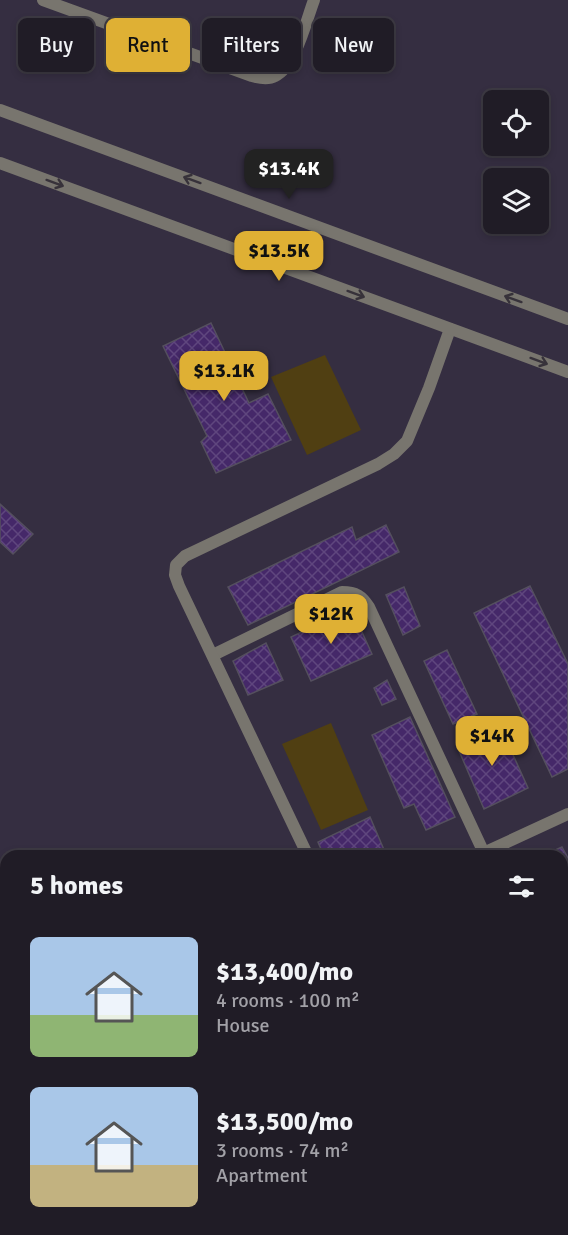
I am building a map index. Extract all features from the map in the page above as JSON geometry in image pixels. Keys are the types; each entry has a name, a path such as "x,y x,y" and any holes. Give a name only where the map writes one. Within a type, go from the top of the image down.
{"street":[{"path":"43,0 264,79 275,76 285,68 293,56 314,0"},
{"path":"0,110 568,319"},
{"path":"0,163 568,372"},
{"path":"305,850 179,586 176,565 185,556 378,464 394,454 406,441 429,388 450,328"},
{"path":"213,655 342,592 354,592 362,597 374,618 479,850"},
{"path":"492,850 568,814"}],"shaded area":[{"path":"0,0 568,0 568,850 0,850"},
{"path":"325,355 361,430 307,455 271,377"},
{"path":"331,723 368,810 321,830 282,744"}],"building":[{"path":"211,323 249,403 268,394 291,440 216,473 201,442 207,436 163,346"},
{"path":"0,504 33,534 13,554 0,542"},
{"path":"386,525 399,552 248,625 228,587 352,527 356,540"},
{"path":"530,586 568,664 568,769 552,777 474,613"},
{"path":"404,587 420,626 403,635 386,595"},
{"path":"351,608 372,654 311,681 291,637"},
{"path":"266,643 283,680 248,695 233,661"},
{"path":"447,650 477,714 453,724 424,661"},
{"path":"387,680 396,699 382,705 374,688"},
{"path":"410,717 455,817 426,830 414,804 404,808 372,735"},
{"path":"500,726 528,788 484,809 457,746"},
{"path":"370,817 384,850 321,850 318,842"}]}
